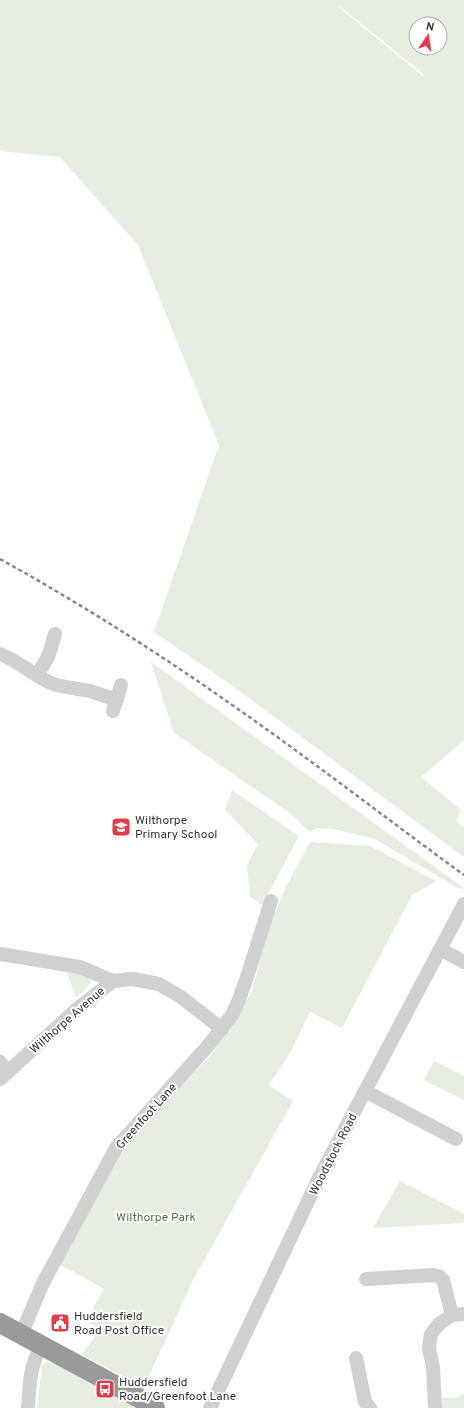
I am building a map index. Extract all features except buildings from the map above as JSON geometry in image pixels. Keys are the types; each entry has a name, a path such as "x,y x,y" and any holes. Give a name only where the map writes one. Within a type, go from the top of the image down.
{"highway":[{"path":"0,1323 155,1408"}],"street":[{"path":"37,675 48,657 56,634"},
{"path":"0,654 19,662 51,683 90,691 115,706 121,685"},
{"name":"Greenfoot Lane","path":"22,1335 43,1283 116,1148 222,1029 238,1002 271,901"},
{"name":"Woodstock Road","path":"210,1408 319,1178 464,904"},
{"path":"440,949 464,962"},
{"path":"0,954 80,967 113,981"},
{"name":"Wilthorpe Avenue","path":"3,1071 113,981 132,979 159,984 181,997 222,1029"},
{"path":"365,1091 456,1139"},
{"path":"366,1279 434,1275 439,1276 443,1280 458,1314 439,1324 431,1334 428,1348 433,1367 435,1408"},
{"path":"28,1408 32,1365 41,1346"},
{"path":"356,1358 365,1402 370,1408"}],"green space":[{"path":"0,0 464,0 464,740 421,777 461,810 456,821 464,827 464,857 230,684 154,632 219,445 138,245 60,157 0,151","holes":["339,6 421,72 424,77"]},
{"path":"151,662 464,889 458,888 375,839 334,829 316,828 310,832 291,814 174,733"},
{"path":"232,790 299,836 262,905 250,897 247,865 258,844 225,810"},
{"name":"Wilthorpe Park","path":"310,842 370,846 436,881 412,895 342,1028 310,1012 290,1053 269,1085 293,1101 193,1280 144,1387 82,1355 100,1329 86,1321 104,1289 59,1265 120,1155 166,1102 210,1056 236,1018 252,991 268,929 286,887"},
{"path":"65,968 93,976 89,986 76,998"},
{"path":"434,1061 464,1076 464,1100 424,1080"},
{"path":"400,1181 464,1214 464,1223 373,1228"},
{"path":"47,1362 57,1364 132,1403 133,1408 37,1408 42,1365"},
{"path":"464,1394 464,1408 442,1408 442,1398 456,1398"}],"railway":[{"path":"0,559 125,633 215,693 328,774 464,875"}],"place":[{"name":"Wilthorpe Primary School","path":"121,827"},
{"name":"Huddersfield Road Post Office","path":"60,1323"},
{"name":"Huddersfield Road/Greenfoot Lane","path":"105,1389"}]}
